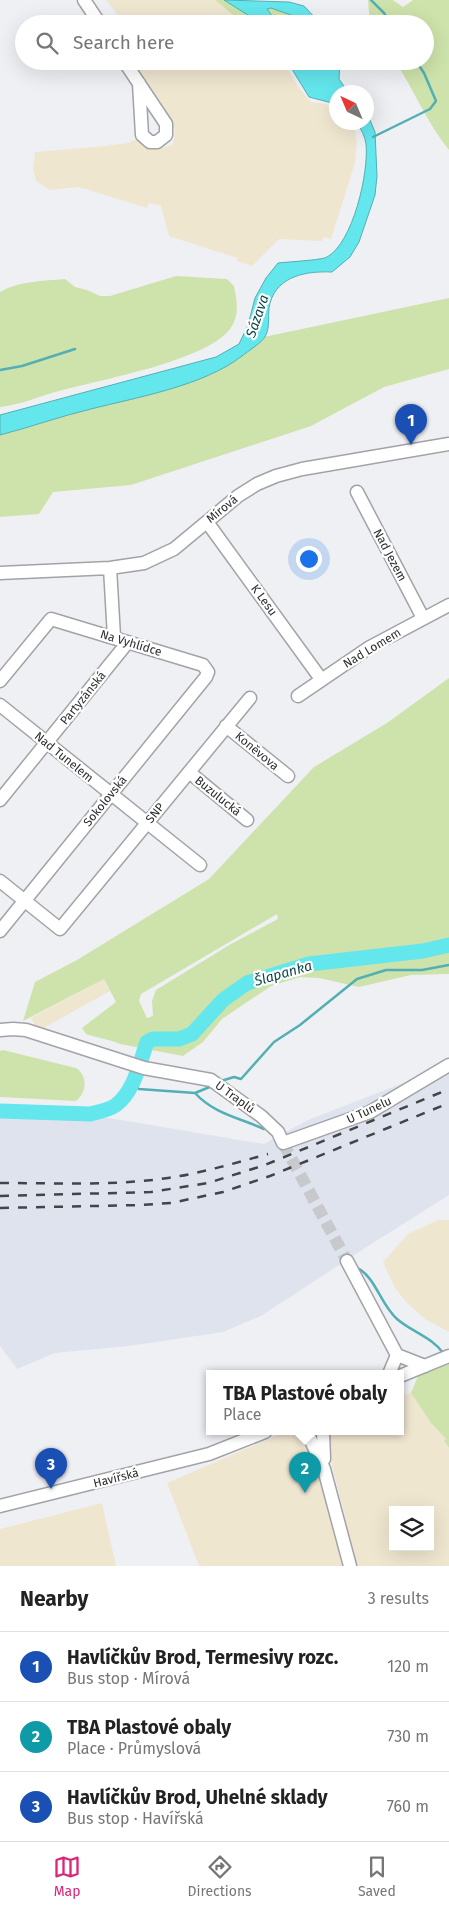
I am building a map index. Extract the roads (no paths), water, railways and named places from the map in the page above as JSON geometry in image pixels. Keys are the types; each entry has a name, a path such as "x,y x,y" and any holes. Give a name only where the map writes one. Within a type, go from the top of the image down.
{"street":[{"path":"84,0 94,15"},
{"path":"130,70 138,82"},
{"name":"Mírová","path":"0,573 110,568 140,564 174,549 249,489 286,472 346,460 449,444"},
{"name":"Nad Jezem","path":"357,492 423,618"},
{"name":"K Lesu","path":"207,522 321,679"},
{"path":"110,568 114,637"},
{"name":"Nad Lomem","path":"298,696 370,647 449,605"},
{"name":"Na Vyhlídce","path":"0,681 52,619 203,665 208,670"},
{"name":"Partyzánská","path":"0,800 128,642"},
{"name":"Sokolovská","path":"0,931 206,677 208,670"},
{"name":"SNP","path":"25,901 60,929 250,698"},
{"name":"Nad Tunelem","path":"0,704 110,794 200,864"},
{"name":"Koněvova","path":"226,726 288,776"},
{"name":"Buzulucká","path":"189,772 247,820"},
{"path":"0,881 25,901"},
{"name":"U Traplů","path":"0,1030 26,1030 144,1068 210,1080 267,1121 278,1132 283,1143"},
{"name":"U Tunelu","path":"283,1143 370,1112 449,1065"},
{"path":"347,1261 397,1355 425,1366"},
{"path":"391,1370 397,1355"},
{"path":"404,1374 449,1356"},
{"name":"Havířská","path":"230,1446 248,1435"},
{"name":"Havířská","path":"0,1506 193,1458 258,1435"},
{"path":"308,1435 324,1469 350,1566"},
{"path":"322,1435 324,1469"}],"water":[{"path":"224,0 289,2 304,6 312,15 291,15 271,8 267,9 271,15 248,15"},
{"path":"292,70 340,70 339,79 343,85 329,85 329,102 309,97"},
{"name":"Sázava","path":"361,130 374,130 375,132 377,176 375,195 359,242 350,257 332,272 304,274 280,286 270,303 268,329 265,337 260,342 226,366 189,383 0,435 0,415 216,357 239,344 248,325 255,298 266,278 278,263 327,257 336,249 344,237 352,222 365,172 366,144"}],"waterway":[{"path":"371,0 385,15"},
{"path":"373,137 430,109 436,101 422,70"},
{"path":"0,370 22,366 75,349"},
{"name":"Šlapanka","path":"0,1111 90,1114 107,1110 116,1105 132,1085 147,1042 153,1039 179,1039 192,1034 223,1000 247,983 309,964 423,951 449,945"},
{"path":"221,1081 234,1077 241,1079 274,1042 300,1025 357,979 386,970 422,970 449,965"},
{"path":"131,1083 139,1089 195,1093 219,1111 264,1129"},
{"path":"195,1093 212,1086"},
{"path":"356,1267 368,1277 386,1306 397,1319 434,1343 444,1354"}],"tunnel":[{"path":"283,1143 347,1261"}],"railway":[{"path":"0,1196 151,1192 208,1183 265,1165 449,1089"},
{"path":"0,1208 171,1203 223,1192 270,1176 449,1103"},
{"path":"0,1183 84,1184 147,1181 193,1173 268,1154"}],"place":[{"name":"Havlíčkův Brod, Termesivy rozc.","path":"411,445"},
{"name":"Havlíčkův Brod, Uhelné sklady","path":"51,1489"},
{"name":"TBA Plastové obaly","path":"305,1493"}]}
